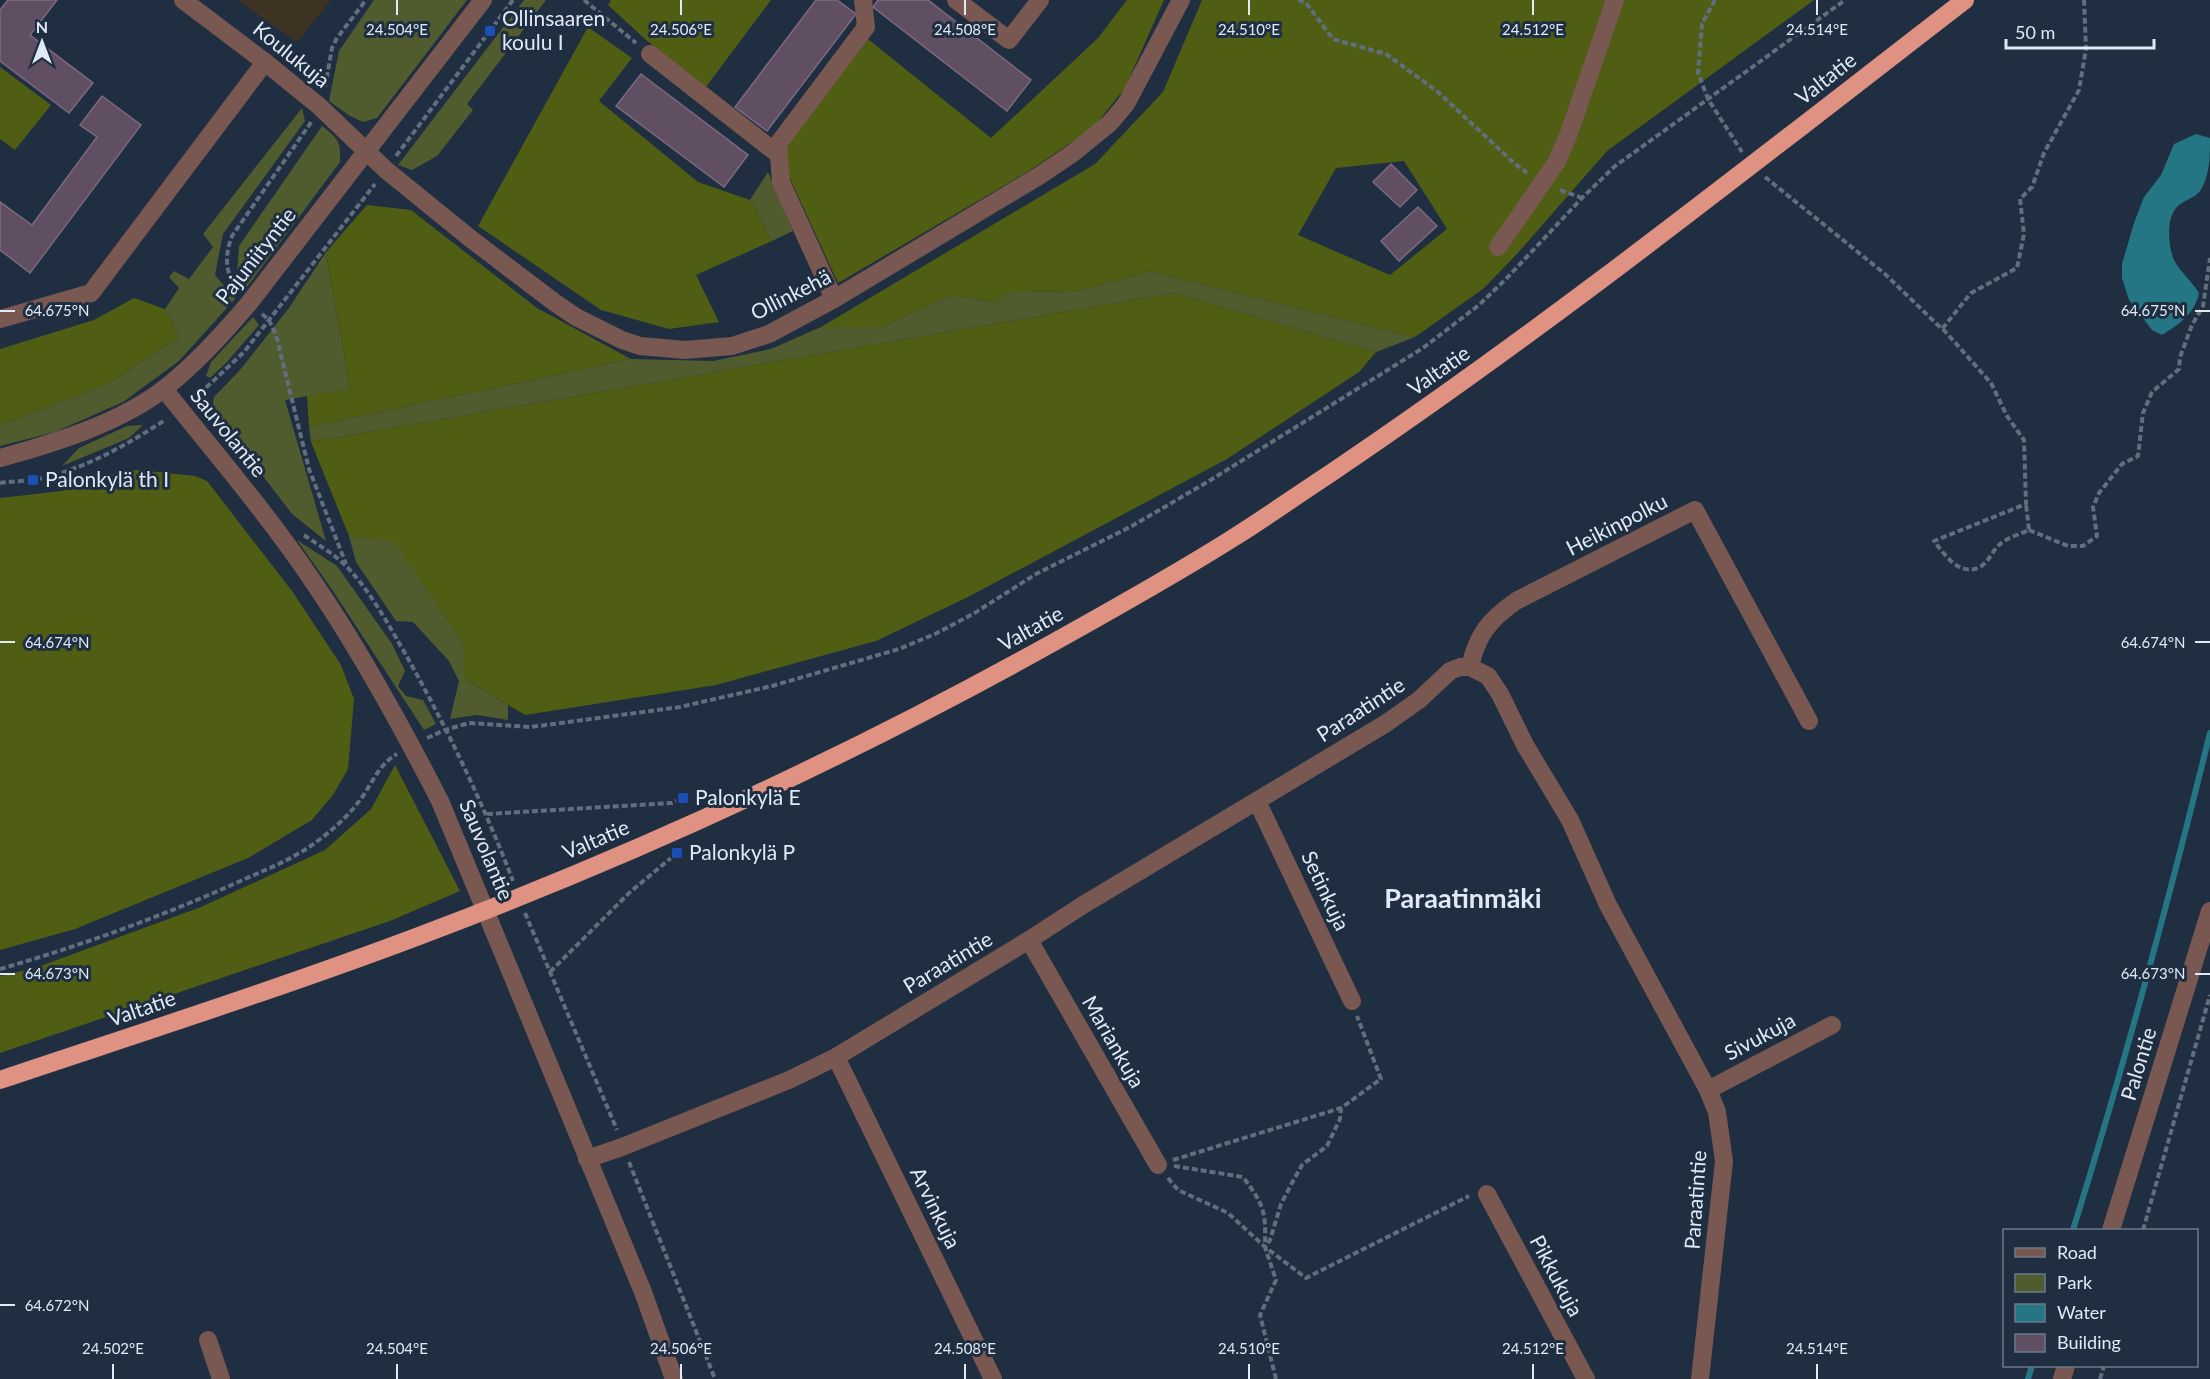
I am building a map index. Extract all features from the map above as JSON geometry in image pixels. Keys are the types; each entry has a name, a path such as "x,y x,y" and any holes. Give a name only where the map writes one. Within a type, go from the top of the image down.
{"highway":[{"name":"Valtatie","path":"0,1080 415,937 556,882 710,817 827,762 960,694 1113,610 1234,538 1517,344 1965,0"}],"street":[{"name":"Koulukuja","path":"183,0 319,106 365,150"},
{"name":"Pajuniityntie","path":"0,458 75,436 144,402 164,389 194,363 250,302 483,0"},
{"path":"834,299 781,182 778,144 866,27 863,0"},
{"path":"956,0 1009,40 1040,0"},
{"name":"Ollinkehä","path":"365,150 386,170 471,239 554,302 602,331 640,346 685,350 732,346 769,334 834,299 1039,176 1093,138 1126,104 1181,0"},
{"path":"1498,247 1556,163 1568,136 1615,0"},
{"path":"650,54 779,155"},
{"path":"0,319 91,293 265,62"},
{"name":"Sauvolantie","path":"164,389 279,533 312,579 349,636 412,745 440,801 476,884 643,1292 674,1379"},
{"name":"Heikinpolku","path":"1470,668 1474,649 1483,631 1508,607 1695,510 1809,721"},
{"name":"Paraatintie","path":"587,1159 789,1080 836,1057 1083,905 1385,724 1419,700 1450,671 1470,668 1488,676 1500,694 1525,745 1570,820 1608,904 1708,1090 1717,1112 1724,1161 1700,1379"},
{"name":"Setinkuja","path":"1257,801 1352,1001"},
{"name":"Palontie","path":"2111,1229 2210,911"},
{"name":"Mariankuja","path":"1029,940 1158,1165"},
{"name":"Sivukuja","path":"1708,1090 1832,1025"},
{"name":"Arvinkuja","path":"836,1057 993,1379"},
{"name":"Pikkukuja","path":"1487,1194 1586,1379"},
{"path":"208,1340 221,1379"}],"path":[{"path":"347,567 309,469 276,334 269,320 231,281 227,266 232,236 310,125 319,106 332,48 366,0"},
{"path":"584,0 650,54"},
{"path":"1299,0 1306,3 1333,39 1386,54 1438,92 1514,163 1543,183 1582,198"},
{"path":"1715,0 1702,24 1698,73 1708,99 1751,166 1885,274 1942,328 1991,383 2007,416 2024,440 2029,530"},
{"path":"0,969 47,956 195,901 307,849 343,820 385,763 412,745 445,730 469,723 531,727 680,707 772,686 899,649 935,634 1036,574 1132,526 1199,487 1423,348 1486,298 1582,198 1626,158 1845,0"},
{"path":"1942,328 1971,293 2017,268 2024,234 2020,199 2032,187 2044,153 2079,90 2086,49 2084,0"},
{"path":"2026,504 1934,542 1952,564 1966,569 1980,567 2000,543 2029,530 2068,546 2083,546 2097,536 2092,507 2099,493 2122,464 2138,456 2143,413 2152,392 2179,369 2180,357 2192,325 2203,306 2210,258"},
{"path":"487,814 672,803 683,798"},
{"path":"550,972 629,893 677,853"},
{"path":"2143,1229 2210,995"},
{"path":"1158,1165 1341,1108 1381,1079 1352,1001"},
{"path":"1265,1247 1270,1240 1281,1204 1288,1190 1302,1165 1327,1146 1340,1119 1341,1108"},
{"path":"1158,1165 1178,1190 1228,1213 1265,1247 1306,1278 1453,1202 1480,1191 1487,1194"},
{"path":"1158,1165 1184,1166 1243,1177 1260,1199 1266,1217 1265,1247 1276,1280 1260,1315 1276,1379"}],"shaded area":[{"path":"237,0 331,0 297,42"}],"green space":[{"path":"374,0 467,0 377,118 363,122 329,101 339,51"},
{"path":"524,0 546,0 467,104 473,110 437,156 412,170 398,165"},
{"path":"611,0 771,0 706,87 646,40 608,5"},
{"path":"1127,0 1164,0 1125,88 1093,128 1029,171 838,283 787,172 786,145 868,39 991,138 1098,38"},
{"path":"1202,0 1814,0 1607,151 1517,254 1483,289 1415,337 1149,271 1078,291 1011,292 994,302 951,295 882,327 821,327 1095,164 1163,92","holes":["1404,161 1447,229 1390,275 1298,235 1336,168"]},
{"path":"588,27 632,58 599,101 698,182 750,200 772,241 696,275 719,322 669,329 601,310 478,226"},
{"path":"0,67 51,105 15,150 0,139"},
{"path":"302,108 305,121 223,234 215,275 235,299 179,361 123,402 55,432 0,446 0,425 108,384 179,337 165,309 179,288 169,277 174,271 189,279 213,247 203,234"},
{"path":"322,126 337,141 340,162 247,287 237,272 239,246"},
{"path":"768,172 793,231 772,241 750,200"},
{"path":"367,205 411,210 537,308 631,359 309,427 307,396 350,389 326,252"},
{"path":"326,252 350,389 285,400 326,541 292,514 212,409 214,397 240,370 289,308"},
{"path":"1149,271 1415,337 1376,352 1173,293 311,442 309,427 631,359 713,361 771,349 821,327 882,327 951,295 994,302 1011,292 1078,291"},
{"path":"1173,293 1376,352 1359,372 1227,459 968,597 876,641 716,685 525,715 464,678 464,645 395,542 349,536 311,442"},
{"path":"134,298 165,309 179,337 108,384 0,425 0,349 94,320"},
{"path":"253,317 259,325 226,363 210,378 206,376 211,362"},
{"path":"143,425 129,438 62,466 79,448 127,426"},
{"path":"139,470 195,476 207,481 292,591 341,665 354,699 348,769 333,795 312,820 248,858 75,929 0,950 0,498 62,491 124,471"},
{"path":"349,536 395,541 464,645 464,678 508,705 508,720 477,715 450,719 459,681 449,661 413,622 396,621 356,562"},
{"path":"297,540 337,566 392,644 405,671 398,686 406,696 423,700 436,724 424,730"},
{"path":"395,765 460,891 390,921 0,1053 0,976 35,968 201,907 325,850 371,809"}],"water":[{"path":"2196,134 2210,138 2206,179 2198,193 2173,212 2169,232 2174,260 2199,293 2186,317 2162,335 2152,330 2129,300 2122,278 2122,264 2144,197 2161,175 2174,144"}],"building":[{"path":"8,0 57,0 30,35 93,83 69,113 0,61 0,10"},
{"path":"816,0 837,0 856,14 767,131 735,107"},
{"path":"878,0 928,0 1031,80 1007,111 873,7"},
{"path":"641,74 748,155 724,187 616,106"},
{"path":"102,96 141,125 30,273 0,250 0,202 32,225 97,137 80,125"},
{"path":"1391,164 1417,190 1400,207 1373,182"},
{"path":"1418,207 1437,226 1399,261 1381,241"}],"waterway":[{"path":"2073,1229 2145,983 2210,733"},
{"path":"2028,1379 2032,1367"}],"place":[{"name":"Ollinsaaren koulu I","path":"490,31"},
{"name":"Palonkylä th I","path":"33,480"},
{"name":"Palonkylä E","path":"683,798"},
{"name":"Palonkylä P","path":"677,853"}],"district":[{"name":"Paraatinmäki","path":"1463,899"}]}
